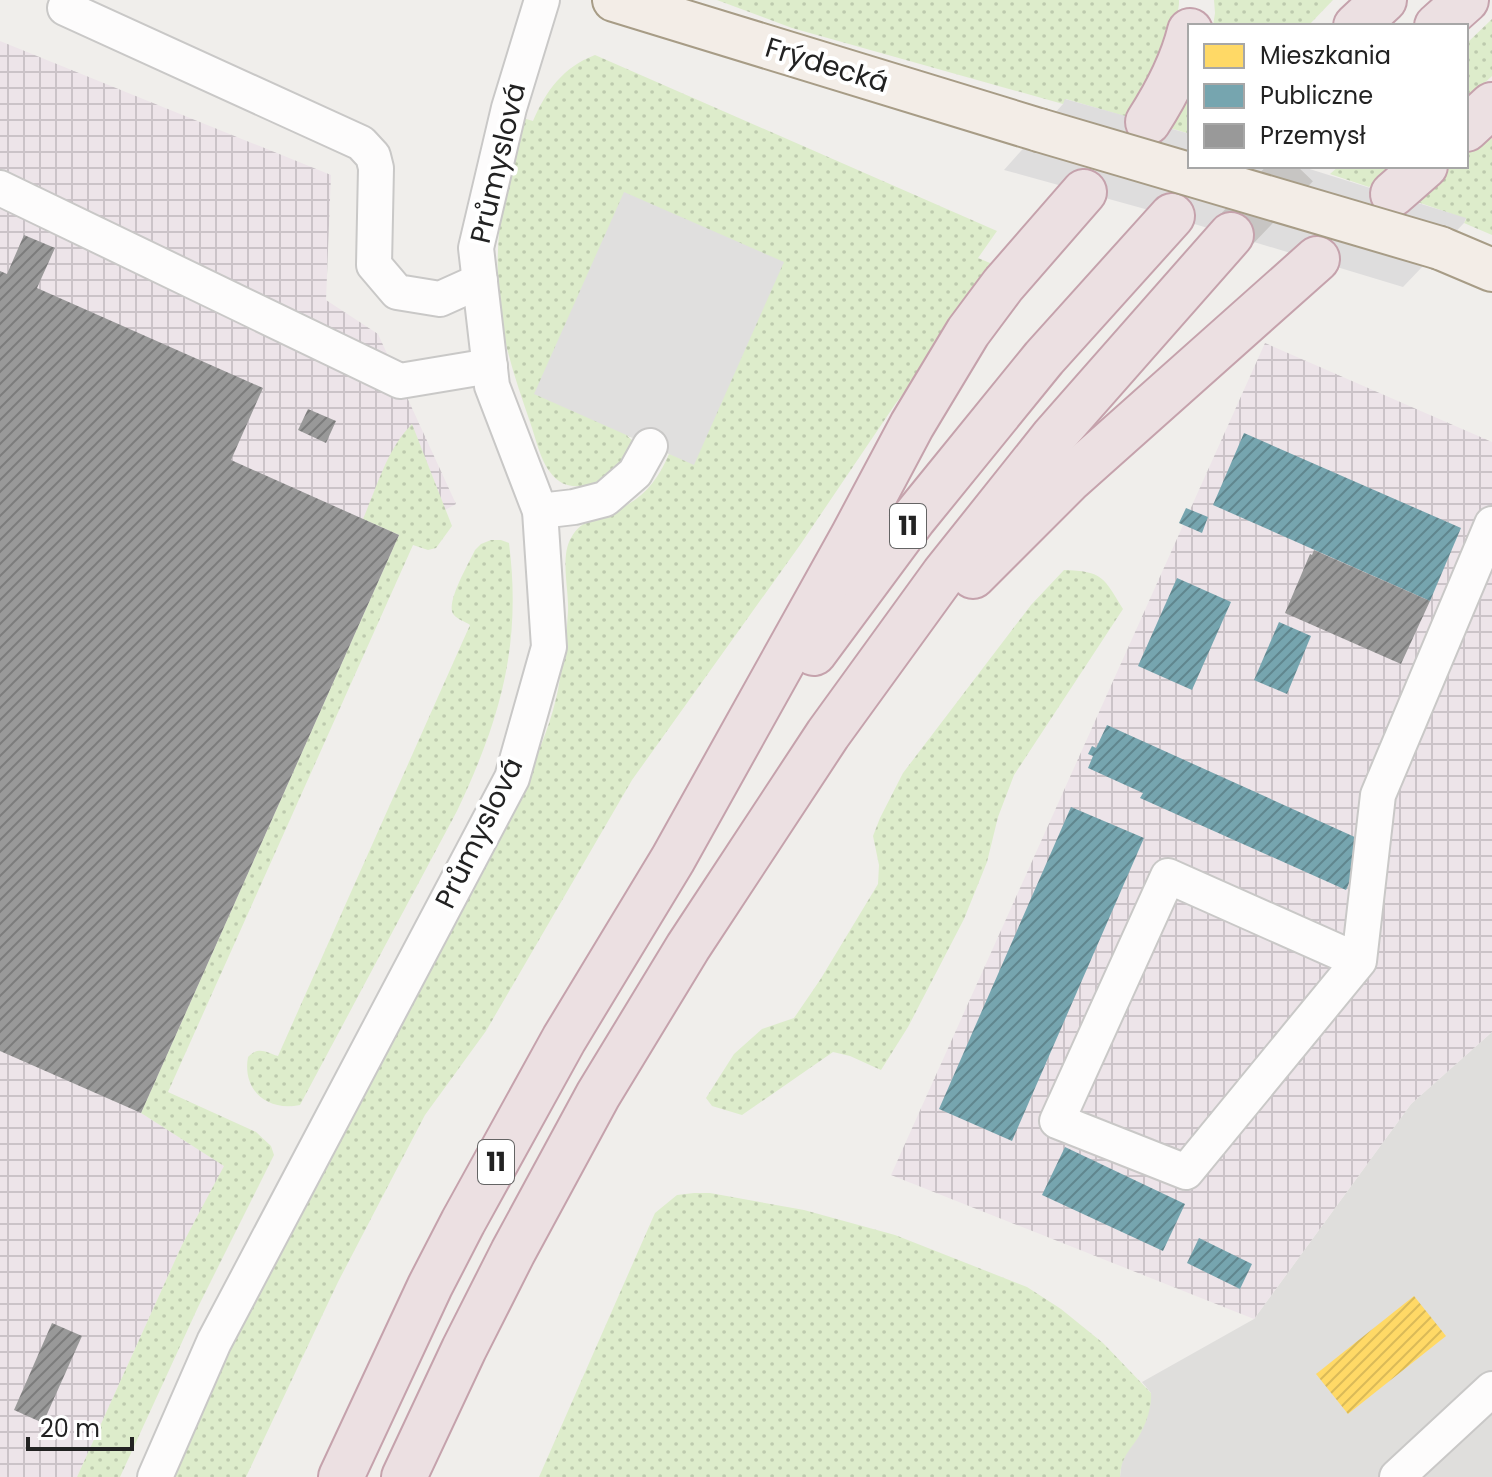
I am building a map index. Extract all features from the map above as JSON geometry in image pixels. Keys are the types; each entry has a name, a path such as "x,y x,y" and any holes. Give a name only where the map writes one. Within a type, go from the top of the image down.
{"highway":[{"path":"1191,24 1193,0"},
{"path":"1358,24 1384,0"},
{"path":"1439,24 1466,0"},
{"path":"1148,122 1163,99 1188,41"},
{"path":"1468,127 1492,105"},
{"path":"673,859 912,425 968,332 1003,285 1084,192"},
{"name":"11","path":"341,1477 463,1222 564,1039 673,859 790,686 914,518 1044,358 1172,216"},
{"name":"11","path":"404,1477 513,1252 598,1095 688,947 828,734 944,574 1054,436 1231,235"},
{"path":"828,734 978,570 1070,479 1317,259"}],"main road":[{"name":"Frýdecká","path":"614,0 1440,248 1492,270"}],"street":[{"name":"Průmyslová","path":"155,1477 214,1342 512,778 549,647 540,511 492,386 476,248 509,108 542,0"},
{"path":"65,8 361,143 373,156 376,168 374,265 397,292 440,299 480,281"},
{"path":"0,188 400,381 490,366"},
{"path":"540,511 605,499 635,473 650,446"},
{"path":"1359,961 1168,876 1057,1121 1186,1172 1359,961 1378,795 1492,524"},
{"path":"1397,1477 1492,1389"}],"shaded area":[{"path":"0,41 331,175 326,300 378,334 456,504 399,535 141,1113 225,1166 182,1245 77,1477 0,1477"},
{"path":"624,192 784,262 694,465 534,394"},
{"path":"1265,343 1492,442 1492,1032 1411,1104 1254,1319 891,1175"},
{"path":"1492,1032 1492,1477 1120,1477 1122,1459 1140,1434 1151,1393 1142,1382 1254,1319 1411,1104"}],"green space":[{"path":"717,0 1179,0 1179,4 1175,30 1134,119 1066,99 1063,104 792,28"},
{"path":"1214,0 1333,0 1310,24 1213,24"},
{"path":"1492,19 1492,76 1468,98 1468,42"},
{"path":"595,55 997,231 978,258 1002,268 896,403 800,545 632,780 486,1031 425,1115 338,1282 246,1477 172,1477 242,1325 512,810 534,762 557,696 566,636 566,554 571,538 582,525 627,505 641,495 657,476 669,454 694,465 626,435 633,441 635,449 611,477 585,486 571,486 559,481 540,454 505,338 499,304 499,237 504,196 523,118 533,121 557,81 574,66"},
{"path":"1188,99 1188,133 1170,128"},
{"path":"1492,125 1492,235 1464,223 1466,219 1409,199 1444,168 1468,168 1468,146"},
{"path":"1337,168 1390,168 1369,187 1330,174"},
{"path":"412,424 452,526 436,548 428,550 413,545 168,1092 256,1132 271,1146 274,1155 199,1305 120,1477 77,1477 182,1245 224,1166 141,1113 399,535 363,519 389,457"},
{"path":"491,540 509,543 512,580 510,649 496,713 472,778 300,1105 267,1102 253,1089 247,1069 248,1057 259,1051 278,1056 470,625 455,616 452,610 458,584 475,550"},
{"path":"1064,570 1087,572 1101,578 1123,609 1014,775 998,817 987,862 964,919 908,1027 881,1070 833,1052 742,1115 712,1106 706,1098 734,1054 762,1029 794,1018 878,884 879,865 873,836 903,773 1031,605"},
{"path":"710,1193 804,1210 895,1235 1027,1287 1061,1309 1103,1343 1151,1393 1146,1421 1124,1459 1120,1477 539,1477 655,1213 677,1195"}],"pier":[{"path":"1065,99 1188,133 1188,168 1306,168 1466,218 1403,287 1004,170"}],"building: Mieszkania":[{"path":"1414,1296 1446,1336 1348,1414 1316,1374"}],"building: Publiczne":[{"path":"1244,433 1461,528 1430,601 1213,505"},
{"path":"1186,508 1208,517 1202,533 1179,523"},
{"path":"1177,578 1231,602 1192,690 1138,666"},
{"path":"1279,622 1311,636 1287,694 1254,680"},
{"path":"1107,725 1368,843 1346,890 1140,798 1143,793 1088,768 1093,756 1088,754 1092,746 1096,748"},
{"path":"1071,807 1144,838 1012,1141 939,1109"},
{"path":"1065,1147 1185,1204 1163,1251 1042,1195"},
{"path":"1199,1238 1252,1264 1240,1289 1187,1263"}],"building: Przemysł":[{"path":"24,235 55,248 37,288 263,388 231,460 399,535 141,1113 0,1051 0,271 7,274"},
{"path":"308,409 336,421 326,443 298,430"},
{"path":"1314,550 1430,601 1401,664 1285,613"},
{"path":"52,1323 82,1336 43,1423 14,1410"}],"tunnel":[{"path":"1231,235 1295,168"}]}
